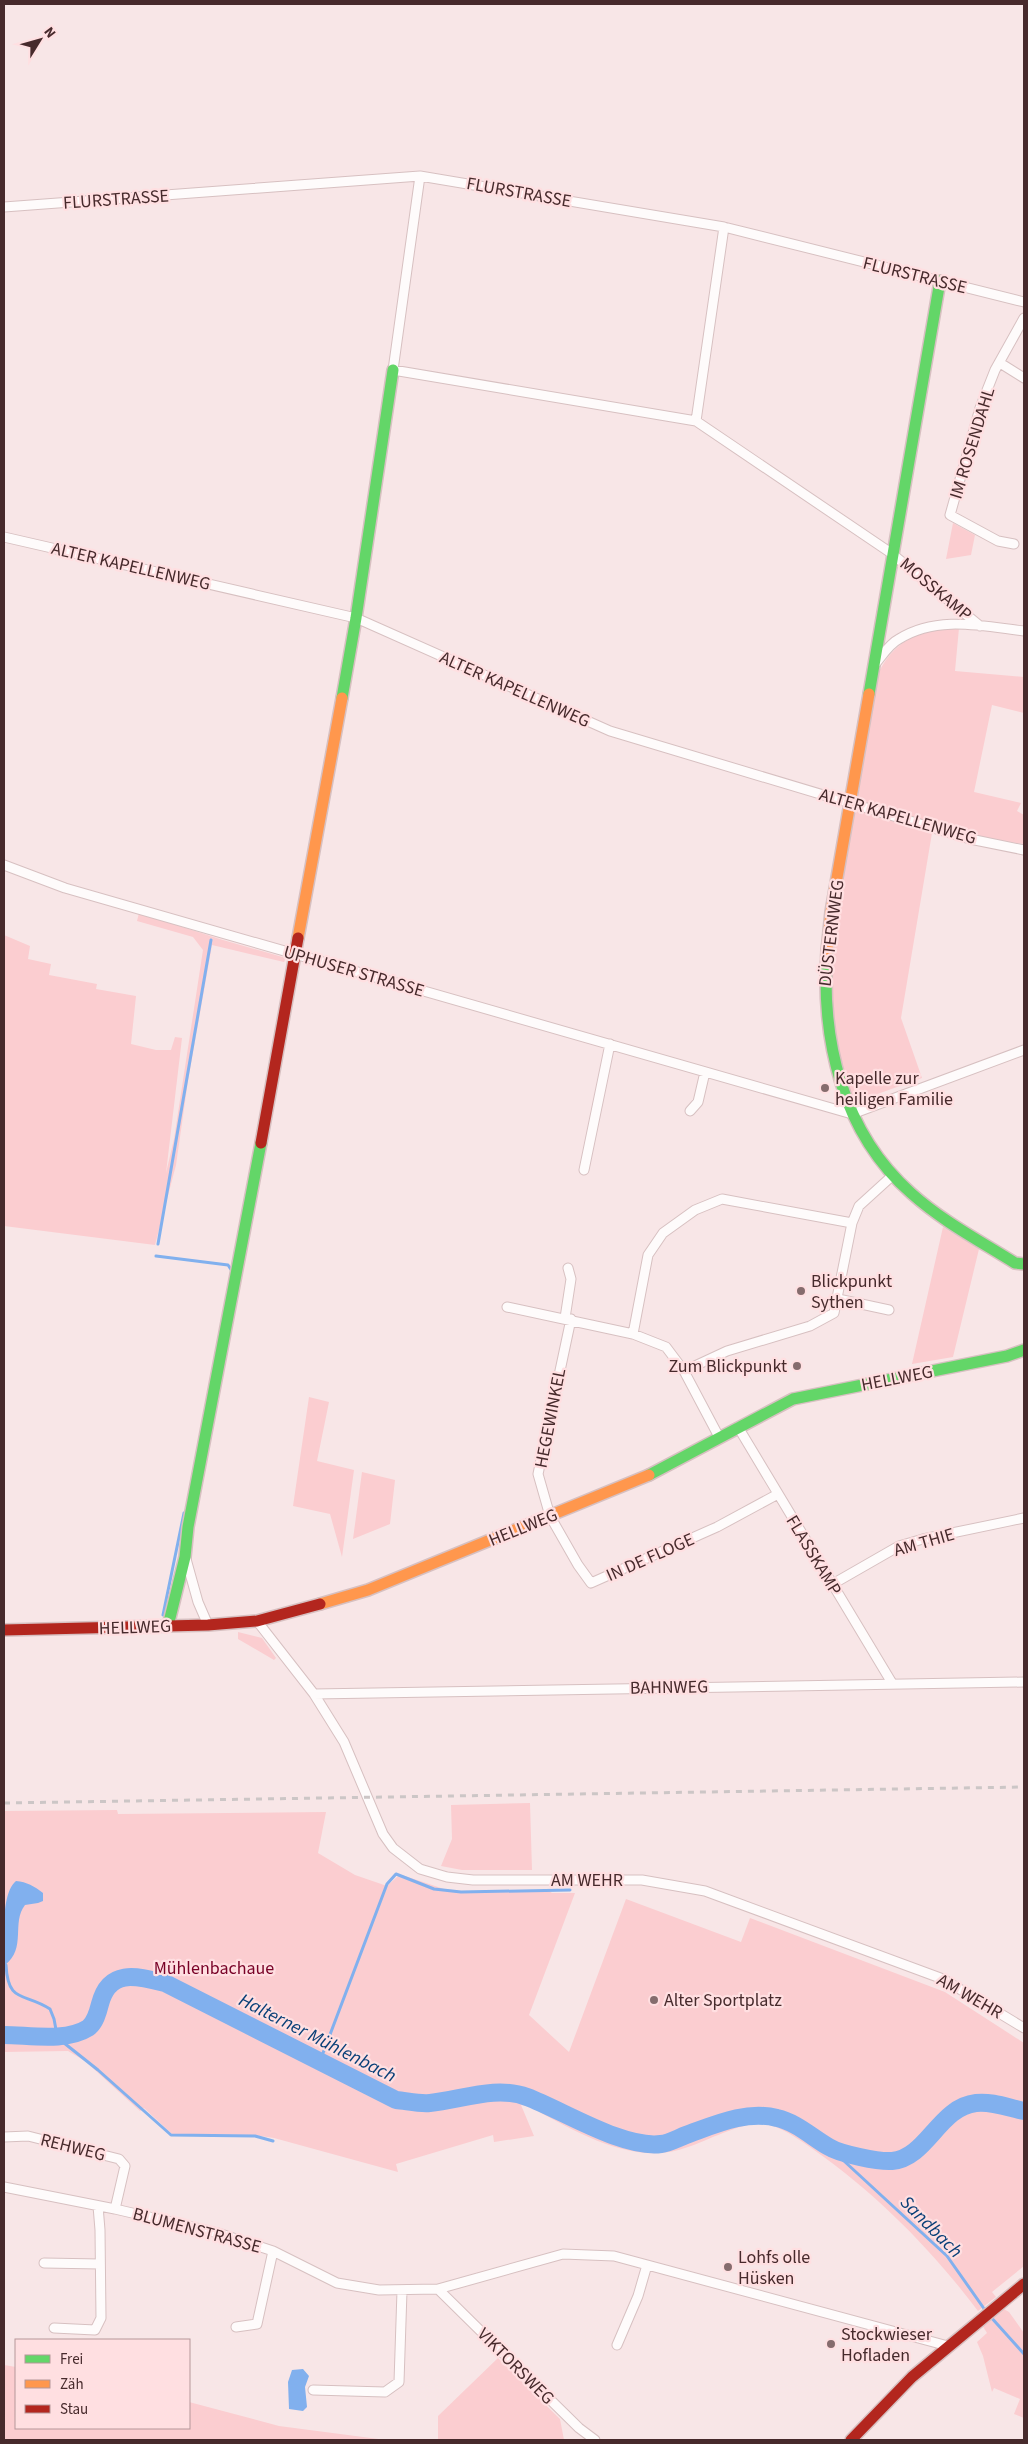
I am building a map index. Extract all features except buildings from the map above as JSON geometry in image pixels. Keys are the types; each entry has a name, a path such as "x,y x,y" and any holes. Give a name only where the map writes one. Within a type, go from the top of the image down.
{"street":[{"name":"FLURSTRASSE","path":"4,207 420,176 724,227 1024,302"},
{"path":"168,1626 185,1556 188,1527 240,1261 356,618 420,176"},
{"path":"393,370 696,421 724,227"},
{"name":"DÜSTERNWEG","path":"940,281 831,912 824,994 830,1051 837,1079 852,1114 892,1176 918,1200 952,1225 1015,1263 1024,1264"},
{"name":"IM ROSENDAHL","path":"1014,544 998,541 950,515 980,408 1000,363 1024,318"},
{"name":"IM ROSENDAHL","path":"1000,363 1024,378"},
{"name":"MOSSKAMP","path":"696,421 892,553 980,626"},
{"name":"ALTER KAPELLENWEG","path":"4,537 356,618 610,731 970,839 1024,850"},
{"name":"MOSSKAMP","path":"873,666 898,639 937,624 958,623 1024,631"},
{"name":"UPHUSER STRASSE","path":"4,865 65,888 852,1114"},
{"path":"584,1170 610,1044"},
{"path":"852,1114 1024,1050"},
{"path":"690,1111 698,1102 705,1072"},
{"path":"684,1371 727,1351 810,1326 834,1313 852,1223 859,1206 892,1176"},
{"path":"633,1334 648,1255 663,1233 695,1210 722,1199 852,1223"},
{"name":"HEGEWINKEL","path":"550,1516 538,1474 568,1319 571,1279 568,1268"},
{"path":"838,1298 889,1310"},
{"path":"507,1307 633,1334 666,1347 684,1371 719,1437"},
{"name":"HELLWEG","path":"4,1630 208,1625 257,1621 368,1590 633,1483 793,1399 1007,1356 1024,1350"},
{"name":"FLASSKAMP","path":"738,1427 831,1585 892,1683"},
{"name":"IN DE FLOGE","path":"550,1516 578,1565 591,1583 717,1527 778,1494"},
{"name":"AM THIE","path":"831,1585 899,1546 923,1539 1024,1518"},
{"path":"185,1556 198,1602 208,1625"},
{"name":"AM WEHR","path":"257,1621 314,1694 344,1742 383,1834 393,1848 420,1868 447,1877 473,1880 642,1880 705,1891 943,1978 1024,2028"},
{"name":"BAHNWEG","path":"314,1694 1024,1682"},
{"name":"REHWEG","path":"4,2137 28,2136 119,2159 125,2166 116,2209"},
{"name":"BLUMENSTRASSE","path":"4,2187 116,2209 218,2233 273,2251 337,2283 379,2290 438,2289 563,2254 614,2256 948,2346"},
{"path":"54,2328 95,2330 101,2318 98,2206"},
{"path":"236,2327 257,2324 273,2251"},
{"path":"44,2263 100,2264"},
{"path":"617,2345 638,2296 647,2265"},
{"path":"851,2440 899,2387 1024,2284"},
{"name":"VIKTORSWEG","path":"438,2289 578,2428 595,2440"},
{"path":"313,2390 386,2392 399,2382 402,2291"},
{"path":"578,2428 579,2440"}],"green space":[{"path":"953,523 975,535 971,555 946,559"},
{"path":"959,628 955,671 1024,677 1024,713 992,705 974,792 1021,803 1017,811 1024,815 1024,844 973,837 860,803 855,796 876,678 883,665 899,646 909,639 932,631"},
{"path":"858,811 932,833 901,1018 922,1078 858,1101 848,1096 831,1036 829,952 852,815"},
{"path":"139,913 286,958 284,962 212,945 188,1081 176,1165 155,1245 4,1226 4,935 30,946 28,959 51,964 49,975 97,984 96,989 136,996 131,1044 156,1050 171,1050 175,1037 182,1038 166,1173 174,1139 203,950 193,937 137,921"},
{"path":"943,1227 979,1249 953,1357 912,1364"},
{"path":"309,1397 329,1402 317,1461 354,1470 342,1557 330,1514 293,1506"},
{"path":"362,1472 395,1480 390,1524 353,1539"},
{"path":"238,1632 262,1638 276,1658 274,1660 238,1639"},
{"path":"530,1803 532,1870 462,1870 441,1866 452,1839 451,1805"},
{"name":"Mühlenbachaue","path":"117,1810 118,1814 326,1812 318,1853 355,1875 387,1886 402,1875 444,1889 463,1892 549,1891 552,1893 575,1893 529,2015 569,2052 626,1899 741,1942 750,1918 945,1992 1024,2043 1024,2266 992,2292 996,2297 978,2311 923,2245 860,2185 809,2146 790,2134 770,2125 746,2125 688,2147 667,2152 647,2153 605,2144 528,2106 521,2105 534,2136 494,2142 493,2135 396,2164 398,2172 274,2138 254,2135 172,2134 144,2108 140,2111 85,2061 68,2051 4,2052 4,1811"},
{"path":"1002,2308 1009,2312 1024,2333 1024,2418 1014,2414 1020,2399 994,2388 992,2392 983,2356 977,2342 987,2333 982,2325"},
{"path":"498,2358 560,2419 564,2440 438,2440 438,2416"},
{"path":"4,2365 15,2367 15,2429 190,2429 190,2402 279,2426 386,2440 4,2440"}],"water":[{"path":"16,1881 27,1883 43,1893 43,1901 25,1905 19,1920 15,1951 12,1958 5,1965 5,1908 7,1897"},
{"path":"303,2369 309,2376 305,2387 307,2407 303,2411 289,2409 288,2382 292,2370"}],"waterway":[{"path":"158,1244 211,940"},
{"path":"156,1256 228,1265 234,1274"},
{"path":"163,1615 184,1513"},
{"path":"320,2061 387,1884 396,1874 434,1889 461,1892 570,1890"},
{"path":"6,1965 7,1977 14,1992 50,2009 57,2035"},
{"name":"Halterner Mühlenbach","path":"4,2035 58,2036 79,2032 88,2028 93,2023 104,1992 110,1985 125,1977 135,1977 165,1983 396,2100 430,2103 478,2094 503,2092 515,2094 527,2097 611,2135 646,2144 667,2143 708,2127 742,2117 765,2116 791,2123 834,2150 869,2159 892,2161 904,2158 915,2151 942,2122 952,2113 963,2107 976,2103 988,2103 1024,2111"},
{"path":"54,2035 98,2070 171,2135 255,2136 273,2141"},
{"name":"Sandbach","path":"831,2149 947,2256 985,2310"},
{"name":"Sandbach","path":"989,2315 1024,2354"}],"railway":[{"path":"4,1803 1024,1787"}],"traffic: fast":[{"path":"869,694 940,281"},
{"path":"342,698 356,618 393,370"},
{"path":"827,951 828,1018 833,1051 841,1082 853,1113 868,1142 887,1169 935,1213 1015,1263 1024,1264"},
{"path":"168,1626 185,1557 188,1527 261,1143"},
{"path":"649,1475 793,1399 1007,1356 1024,1350"}],"traffic: slow":[{"path":"827,951 831,912 869,694"},
{"path":"298,938 342,698"},
{"path":"320,1604 368,1590 649,1475"}],"traffic: jam":[{"path":"261,1143 298,938"},
{"path":"4,1630 208,1625 257,1621 320,1604"},
{"path":"851,2440 912,2377 1024,2284"}],"place":[{"name":"Kapelle zur heiligen Familie","path":"825,1088"},
{"name":"Blickpunkt Sythen","path":"801,1291"},
{"name":"Zum Blickpunkt","path":"797,1366"},
{"name":"Alter Sportplatz","path":"654,2000"},
{"name":"Lohfs olle Hüsken","path":"728,2267"},
{"name":"Stockwieser Hofladen","path":"831,2344"}]}
